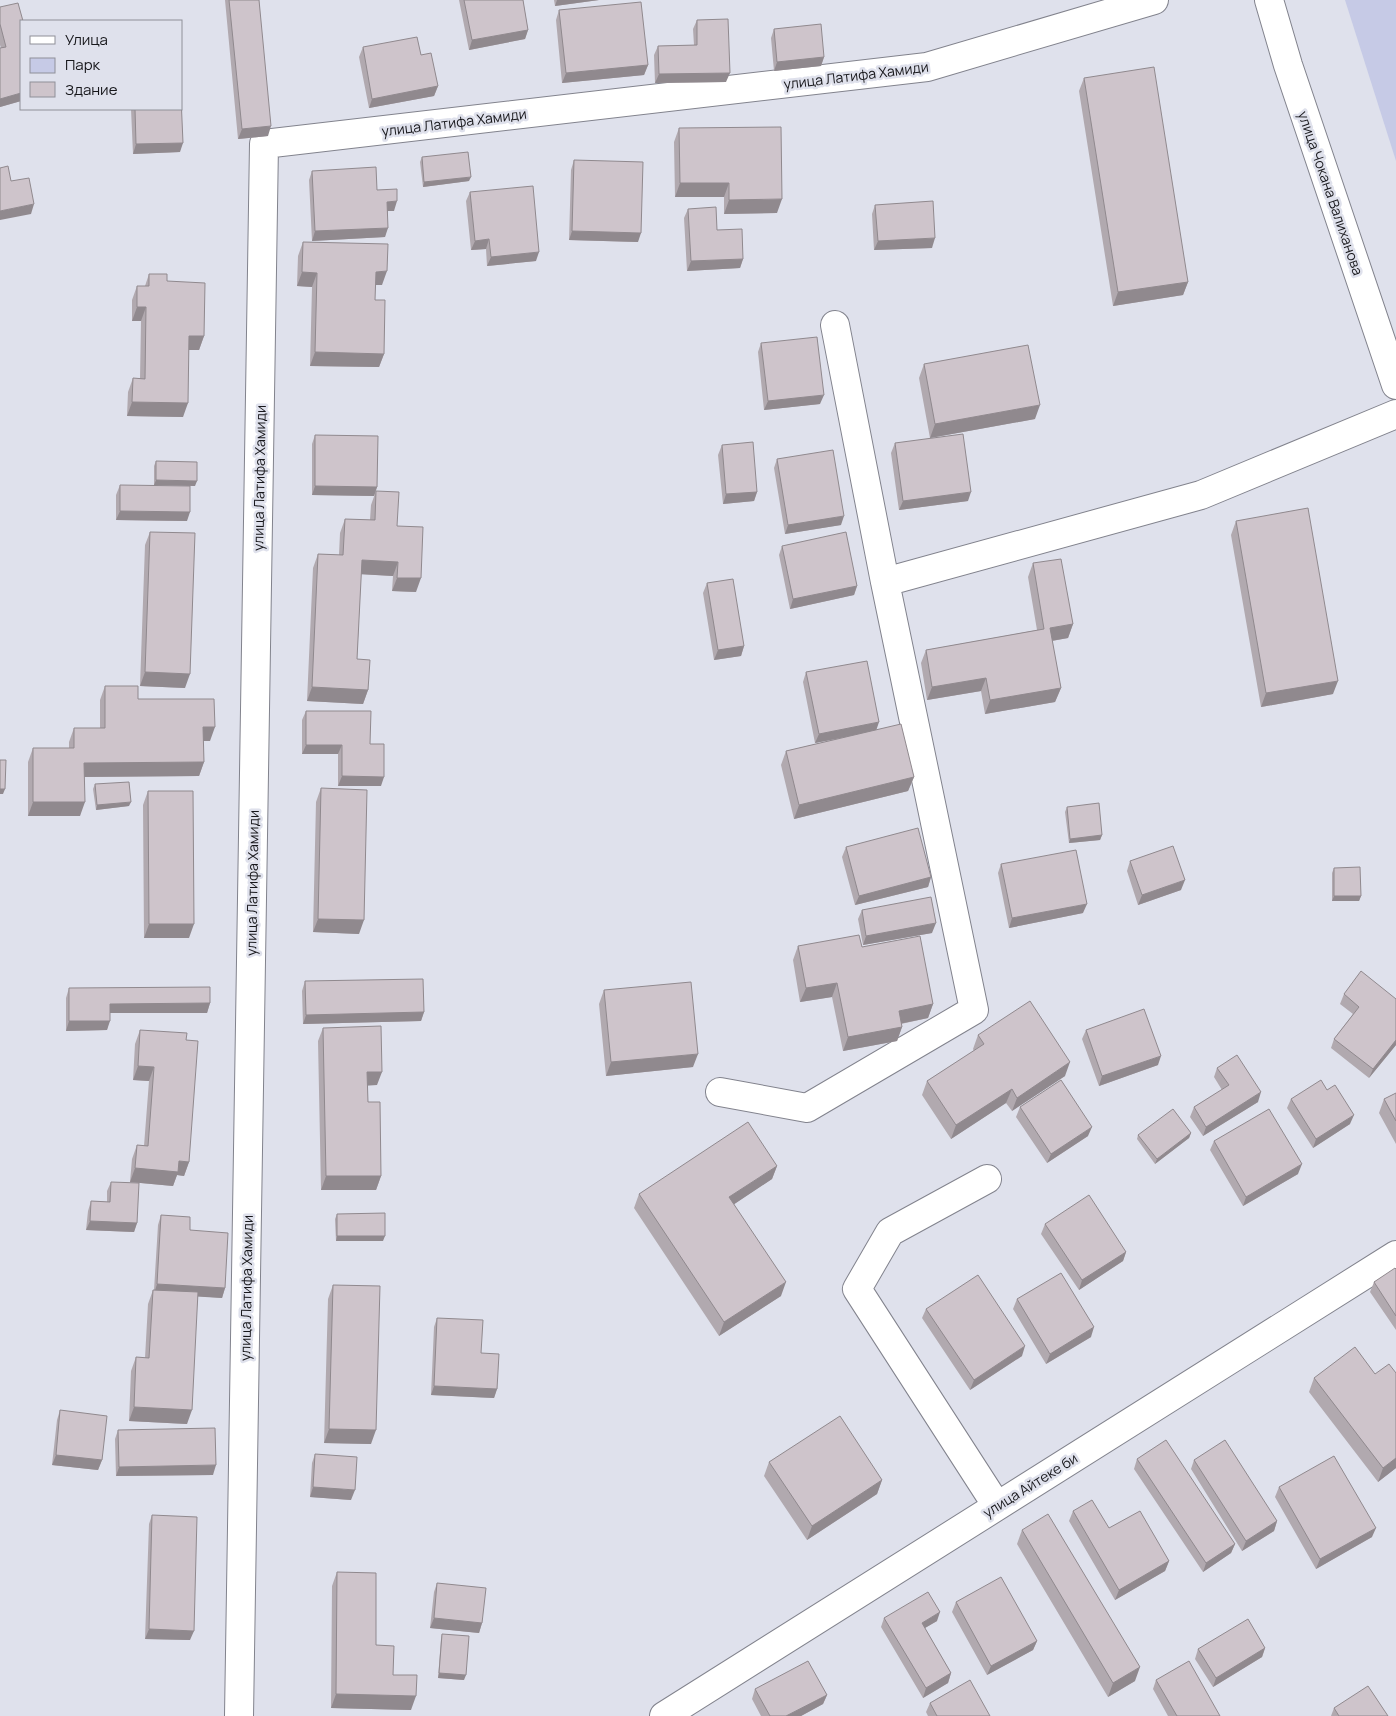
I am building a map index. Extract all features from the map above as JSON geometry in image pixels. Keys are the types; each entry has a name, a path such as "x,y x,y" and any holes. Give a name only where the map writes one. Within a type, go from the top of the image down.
{"street":[{"name":"улица Латифа Хамиди","path":"239,1716 264,144 927,67 1154,0"},
{"name":"улица Чокана Валиханова","path":"1269,0 1288,65 1396,385"},
{"path":"720,1092 807,1108 974,1010 885,582 835,325"},
{"path":"885,582 1201,495 1396,414"},
{"path":"987,1179 890,1232 857,1289 997,1506"},
{"name":"улица Айтеке би","path":"664,1716 1396,1255"}],"green space":[{"path":"1345,0 1396,0 1396,161"}],"building":[{"path":"229,0 259,0 271,126 242,129"},
{"path":"464,0 523,0 528,30 472,40"},
{"path":"641,2 648,65 566,73 559,10"},
{"path":"18,3 23,20 20,20 20,93 0,99 0,48 6,47 0,24 0,7"},
{"path":"728,19 730,73 659,74 658,46 697,45 697,20"},
{"path":"821,24 824,57 777,62 774,29"},
{"path":"417,37 421,55 431,53 438,86 372,99 363,47"},
{"path":"1154,67 1188,282 1118,292 1084,78"},
{"path":"135,110 182,110 183,143 136,144"},
{"path":"781,127 782,199 729,200 729,183 680,183 679,128"},
{"path":"468,152 471,177 424,182 422,157"},
{"path":"574,160 643,162 641,233 572,231"},
{"path":"8,166 11,181 29,178 34,204 0,211 0,168"},
{"path":"376,167 377,190 397,189 397,201 387,202 388,228 315,231 312,171"},
{"path":"533,186 539,252 491,257 489,239 475,241 470,192"},
{"path":"933,201 935,238 878,241 875,205"},
{"path":"716,207 717,230 742,229 743,259 691,261 688,209"},
{"path":"303,242 388,244 387,271 376,272 375,300 385,300 384,354 315,352 317,273 302,272"},
{"path":"149,274 167,274 167,281 205,283 204,336 189,336 188,403 132,402 133,378 145,379 146,307 137,307 137,286 149,286"},
{"path":"817,337 824,395 768,401 761,343"},
{"path":"1028,345 1040,405 935,424 924,364"},
{"path":"963,434 971,492 903,501 895,443"},
{"path":"315,435 378,436 377,487 315,486"},
{"path":"753,442 757,492 726,494 722,445"},
{"path":"833,450 844,516 788,525 777,459"},
{"path":"156,461 197,462 197,481 156,480"},
{"path":"120,485 190,486 190,512 120,511"},
{"path":"376,491 399,492 397,526 423,527 421,578 397,578 398,562 362,560 357,659 370,660 368,690 312,687 318,554 343,555 345,519 375,520"},
{"path":"1308,508 1338,681 1266,693 1236,521"},
{"path":"150,532 195,533 190,674 145,672"},
{"path":"846,532 857,586 793,599 782,546"},
{"path":"1061,559 1073,624 1050,628 1061,688 990,700 986,678 932,687 926,650 1044,629 1033,563"},
{"path":"733,579 744,646 718,650 707,583"},
{"path":"867,661 879,722 819,734 806,672"},
{"path":"105,686 138,686 138,699 214,699 215,727 203,727 204,762 84,763 85,802 33,802 33,748 74,748 74,728 105,728"},
{"path":"306,711 371,711 370,744 384,744 384,777 342,776 342,745 306,745"},
{"path":"901,724 914,777 799,805 786,751"},
{"path":"0,760 6,760 5,789 0,789"},
{"path":"129,782 131,802 97,805 95,784"},
{"path":"321,788 367,790 364,920 318,919"},
{"path":"148,791 193,791 194,924 149,924"},
{"path":"1099,803 1102,835 1070,839 1067,807"},
{"path":"918,828 931,877 859,896 846,847"},
{"path":"1173,846 1185,880 1142,895 1130,861"},
{"path":"1076,850 1087,904 1012,918 1001,864"},
{"path":"1360,867 1361,896 1334,896 1334,868"},
{"path":"931,897 936,923 866,936 862,910"},
{"path":"859,935 862,947 920,936 933,1004 899,1011 902,1027 848,1037 837,983 806,988 798,946"},
{"path":"1361,971 1396,999 1396,1040 1373,1069 1334,1039 1359,1007 1344,994"},
{"path":"423,979 424,1012 306,1015 305,981"},
{"path":"691,982 698,1054 611,1062 604,990"},
{"path":"210,987 210,1003 110,1004 110,1021 69,1021 69,988"},
{"path":"1030,1001 1070,1062 1017,1098 1012,1089 956,1125 927,1081 984,1044 978,1035"},
{"path":"1144,1009 1161,1056 1102,1076 1086,1030"},
{"path":"381,1026 382,1072 367,1072 368,1102 380,1102 381,1176 326,1176 323,1028"},
{"path":"140,1030 187,1033 186,1040 198,1041 189,1162 179,1161 178,1172 135,1168 137,1145 148,1146 154,1067 138,1066"},
{"path":"1237,1055 1261,1092 1206,1127 1194,1107 1229,1085 1217,1068"},
{"path":"1061,1080 1092,1127 1051,1154 1020,1107"},
{"path":"1321,1080 1327,1090 1335,1085 1354,1115 1316,1139 1291,1099"},
{"path":"1396,1093 1396,1121 1384,1099"},
{"path":"1173,1109 1191,1133 1157,1159 1138,1135"},
{"path":"1269,1109 1302,1164 1246,1197 1214,1141"},
{"path":"748,1122 777,1166 729,1197 786,1282 724,1322 639,1194"},
{"path":"111,1182 139,1183 137,1223 90,1221 91,1201 110,1202"},
{"path":"1089,1195 1126,1252 1082,1280 1045,1224"},
{"path":"385,1213 385,1236 337,1236 337,1214"},
{"path":"161,1215 190,1217 190,1230 228,1233 225,1288 157,1284"},
{"path":"1396,1269 1396,1316 1374,1282"},
{"path":"1061,1273 1094,1327 1050,1354 1017,1299"},
{"path":"978,1275 1025,1346 974,1380 926,1309"},
{"path":"333,1285 380,1286 376,1430 329,1429"},
{"path":"153,1290 198,1292 192,1410 134,1407 136,1357 149,1358"},
{"path":"437,1318 483,1320 481,1353 499,1354 497,1389 434,1386"},
{"path":"1355,1347 1375,1374 1389,1364 1396,1373 1396,1458 1383,1468 1314,1378"},
{"path":"60,1410 107,1416 102,1460 56,1455"},
{"path":"840,1416 882,1480 812,1526 769,1462"},
{"path":"215,1428 216,1465 119,1467 118,1430"},
{"path":"1166,1440 1235,1544 1206,1563 1137,1459"},
{"path":"1225,1440 1277,1521 1246,1541 1194,1460"},
{"path":"315,1454 357,1457 355,1490 313,1487"},
{"path":"1334,1456 1376,1528 1320,1559 1279,1487"},
{"path":"1092,1500 1109,1528 1140,1511 1169,1561 1119,1590 1073,1511"},
{"path":"1048,1514 1140,1667 1113,1683 1022,1530"},
{"path":"152,1515 197,1517 194,1631 149,1629"},
{"path":"337,1572 376,1573 376,1645 394,1646 393,1675 417,1675 416,1696 336,1694"},
{"path":"1001,1577 1037,1641 991,1666 956,1602"},
{"path":"437,1583 486,1588 482,1623 434,1618"},
{"path":"928,1592 940,1612 922,1623 951,1673 926,1688 884,1618"},
{"path":"1248,1619 1265,1648 1216,1678 1198,1649"},
{"path":"442,1634 469,1636 466,1675 439,1673"},
{"path":"808,1661 827,1695 786,1716 770,1716 755,1689"},
{"path":"1189,1661 1220,1716 1177,1716 1156,1680"},
{"path":"970,1680 990,1716 937,1716 930,1703"},
{"path":"1368,1686 1388,1716 1339,1716 1334,1708"}]}
